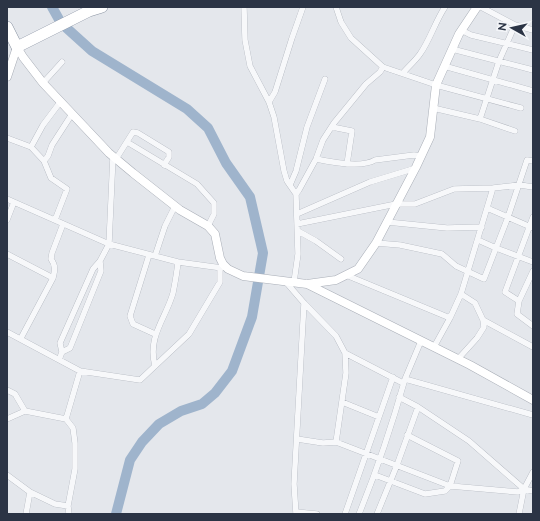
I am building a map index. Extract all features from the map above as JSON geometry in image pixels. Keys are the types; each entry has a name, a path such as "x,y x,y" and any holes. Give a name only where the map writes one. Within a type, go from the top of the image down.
{"highway":[{"path":"7,27 18,47 89,11 102,7"}],"main road":[{"path":"18,47 23,57 43,83 115,158 175,206 208,226 215,234 224,269 243,276 307,284 336,280 358,269 376,243 416,168 430,137 436,85 461,30 477,7"},
{"path":"7,77 18,47"},
{"path":"307,284 458,359 533,400"}],"street":[{"path":"244,7 245,40 250,66 269,102 274,117 284,171 296,194 298,254 294,282"},
{"path":"269,102 275,92 293,33 303,7"},
{"path":"336,7 341,22 351,38 383,67 436,85 521,108"},
{"path":"403,73 420,55 435,23 445,7"},
{"path":"481,7 515,25 533,30"},
{"path":"480,119 499,61 515,25"},
{"path":"461,30 471,35 533,50"},
{"path":"452,49 533,70"},
{"path":"43,83 62,62"},
{"path":"444,66 533,91"},
{"path":"296,194 316,160 323,140 341,113 383,67"},
{"path":"290,185 296,171 307,127 325,79"},
{"path":"31,148 42,125 61,101"},
{"path":"433,108 480,119 515,131"},
{"path":"44,161 52,145 72,114"},
{"path":"332,127 352,131 347,164"},
{"path":"59,360 62,352 60,342 93,269 100,261 109,244 115,158 133,132 138,133 169,152 169,157 164,165"},
{"path":"7,138 31,148 44,161 51,178 67,189 55,220"},
{"path":"127,142 197,184 214,203 214,214 208,226"},
{"path":"316,160 347,164 371,162 375,160 414,155 421,156"},
{"path":"376,243 400,245 442,254 456,266 484,279 520,185 527,160 533,161"},
{"path":"297,214 370,182 416,168"},
{"path":"298,224 396,204 414,204 454,189 493,188 520,185 533,187"},
{"path":"434,347 461,294 493,188"},
{"path":"7,199 109,244 178,262 224,269 220,282 189,334 140,380 80,371 21,338 7,332"},
{"path":"7,220 14,202"},
{"path":"155,334 133,324 130,316 152,256 175,206"},
{"path":"487,208 531,227"},
{"path":"518,301 505,292 531,227 533,218"},
{"path":"387,222 447,228 482,227"},
{"path":"21,338 53,278 56,269 51,259 52,253 63,224"},
{"path":"298,231 316,241 341,259"},
{"path":"478,240 533,262"},
{"path":"7,254 53,278"},
{"path":"62,352 70,348 101,271 100,261"},
{"path":"155,366 155,334 173,294 178,262"},
{"path":"533,271 518,301 517,314 533,325"},
{"path":"346,275 450,318"},
{"path":"281,281 336,336 345,353 346,373 336,442"},
{"path":"458,359 480,334 484,327 483,320 475,303 461,294"},
{"path":"304,303 294,484 296,513 317,514"},
{"path":"483,320 533,347"},
{"path":"359,514 381,459 404,381 421,341"},
{"path":"345,353 393,378 533,415"},
{"path":"66,419 80,371"},
{"path":"345,514 393,378"},
{"path":"7,390 15,394 25,411"},
{"path":"399,397 418,407 470,441 524,489 533,491"},
{"path":"342,402 379,417"},
{"path":"378,514 418,407"},
{"path":"7,418 25,411 66,419 73,428 75,444 75,469 68,506 69,514"},
{"path":"375,475 425,494 445,491 450,486 458,462 407,435"},
{"path":"297,439 324,443 336,442 450,486 518,492 524,489"},
{"path":"519,514 524,489 533,472"},
{"path":"7,475 30,492 55,504 68,506"},
{"path":"26,514 30,492"}],"waterway":[{"path":"52,7 61,23 92,51 187,109 208,128 226,163 250,197 263,253 252,317 232,371 215,393 202,404 181,411 159,424 142,442 130,460 116,514"}]}
